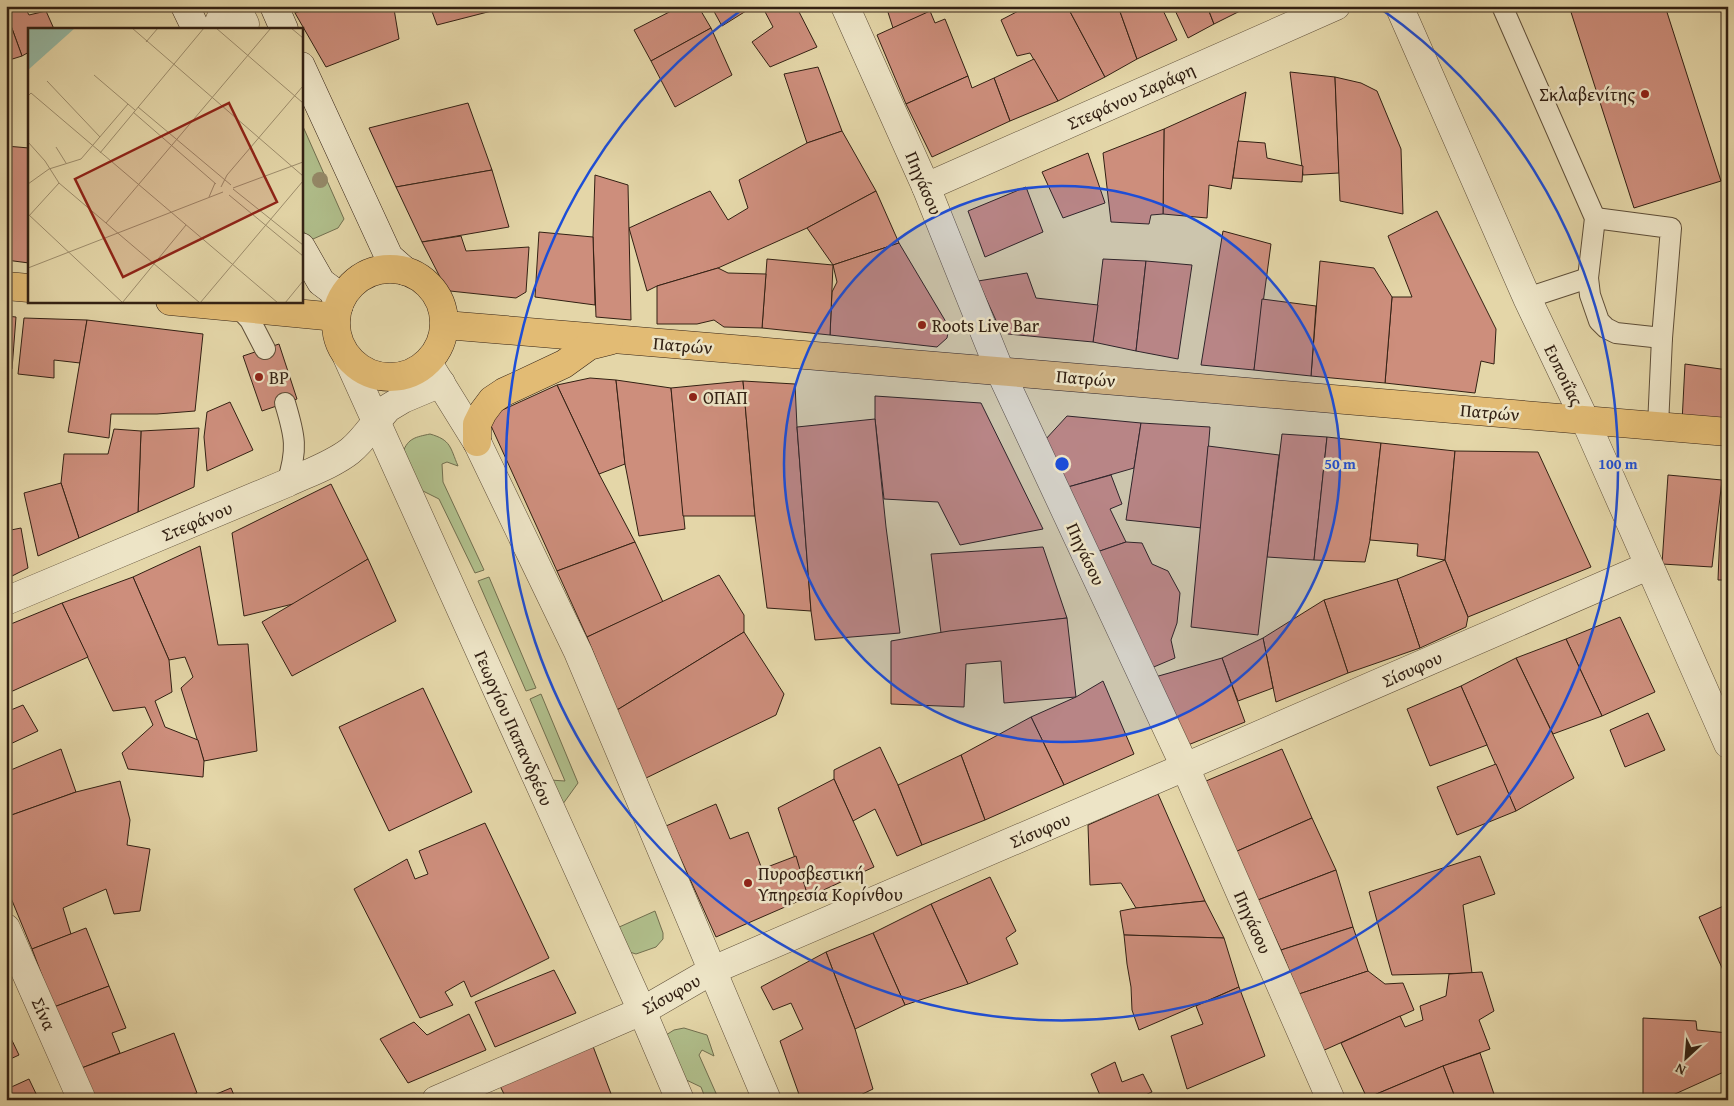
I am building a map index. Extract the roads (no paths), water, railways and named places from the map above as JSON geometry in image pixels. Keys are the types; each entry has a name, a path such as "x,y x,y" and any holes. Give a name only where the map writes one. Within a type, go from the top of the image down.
{"main road":[{"path":"389,269 405,272 421,279 434,291 442,308 445,325 443,339 436,352 434,373 413,373 395,377 377,376 360,368 347,356 340,344 337,331 338,311 347,290 359,279 373,272 389,269"},
{"path":"6,286 28,288"},
{"path":"181,302 238,307 338,311"},
{"name":"Πατρών","path":"445,325 1728,432"},
{"path":"477,442 477,424 492,400 504,392 564,364 589,346 618,339"}],"street":[{"path":"185,6 196,28"},
{"path":"236,26 273,6 284,28"},
{"name":"Πηγάσου","path":"845,6 926,187 1000,371 1185,767 1331,1100"},
{"name":"Στεφάνου Σαράφη","path":"926,187 1336,6"},
{"name":"Ευποιΐας","path":"1399,6 1527,298 1585,420 1728,744"},
{"path":"302,68 389,257 405,272"},
{"path":"302,249 321,282 333,291 338,311"},
{"name":"Γεωργίου Παπανδρέου","path":"347,356 642,1011 680,1100"},
{"path":"434,373 477,442 578,652 768,1100"},
{"name":"Στεφάνου","path":"6,602 331,463 350,452 388,408 403,399 434,373"},
{"name":"Σίσυφου","path":"436,1100 642,1011 713,970 1648,566"},
{"name":"Σίνα","path":"6,928 82,1100"}],"lane":[{"path":"1502,6 1595,218 1588,278 1590,295 1599,321 1606,328 1616,333 1662,338"},
{"path":"1595,218 1671,228 1662,338 1658,426"},
{"path":"1527,298 1588,278"},
{"path":"238,307 250,320 265,348"},
{"path":"285,403 293,429 295,445 294,463 287,483"}],"place":[{"name":"Σκλαβενίτης","path":"1645,94"},
{"name":"Roots Live Bar","path":"922,325"},
{"name":"BP","path":"259,377"},
{"name":"ΟΠΑΠ","path":"693,397"},
{"name":"Πυροσβεστική Υπηρεσία Κορίνθου","path":"748,883"}]}
